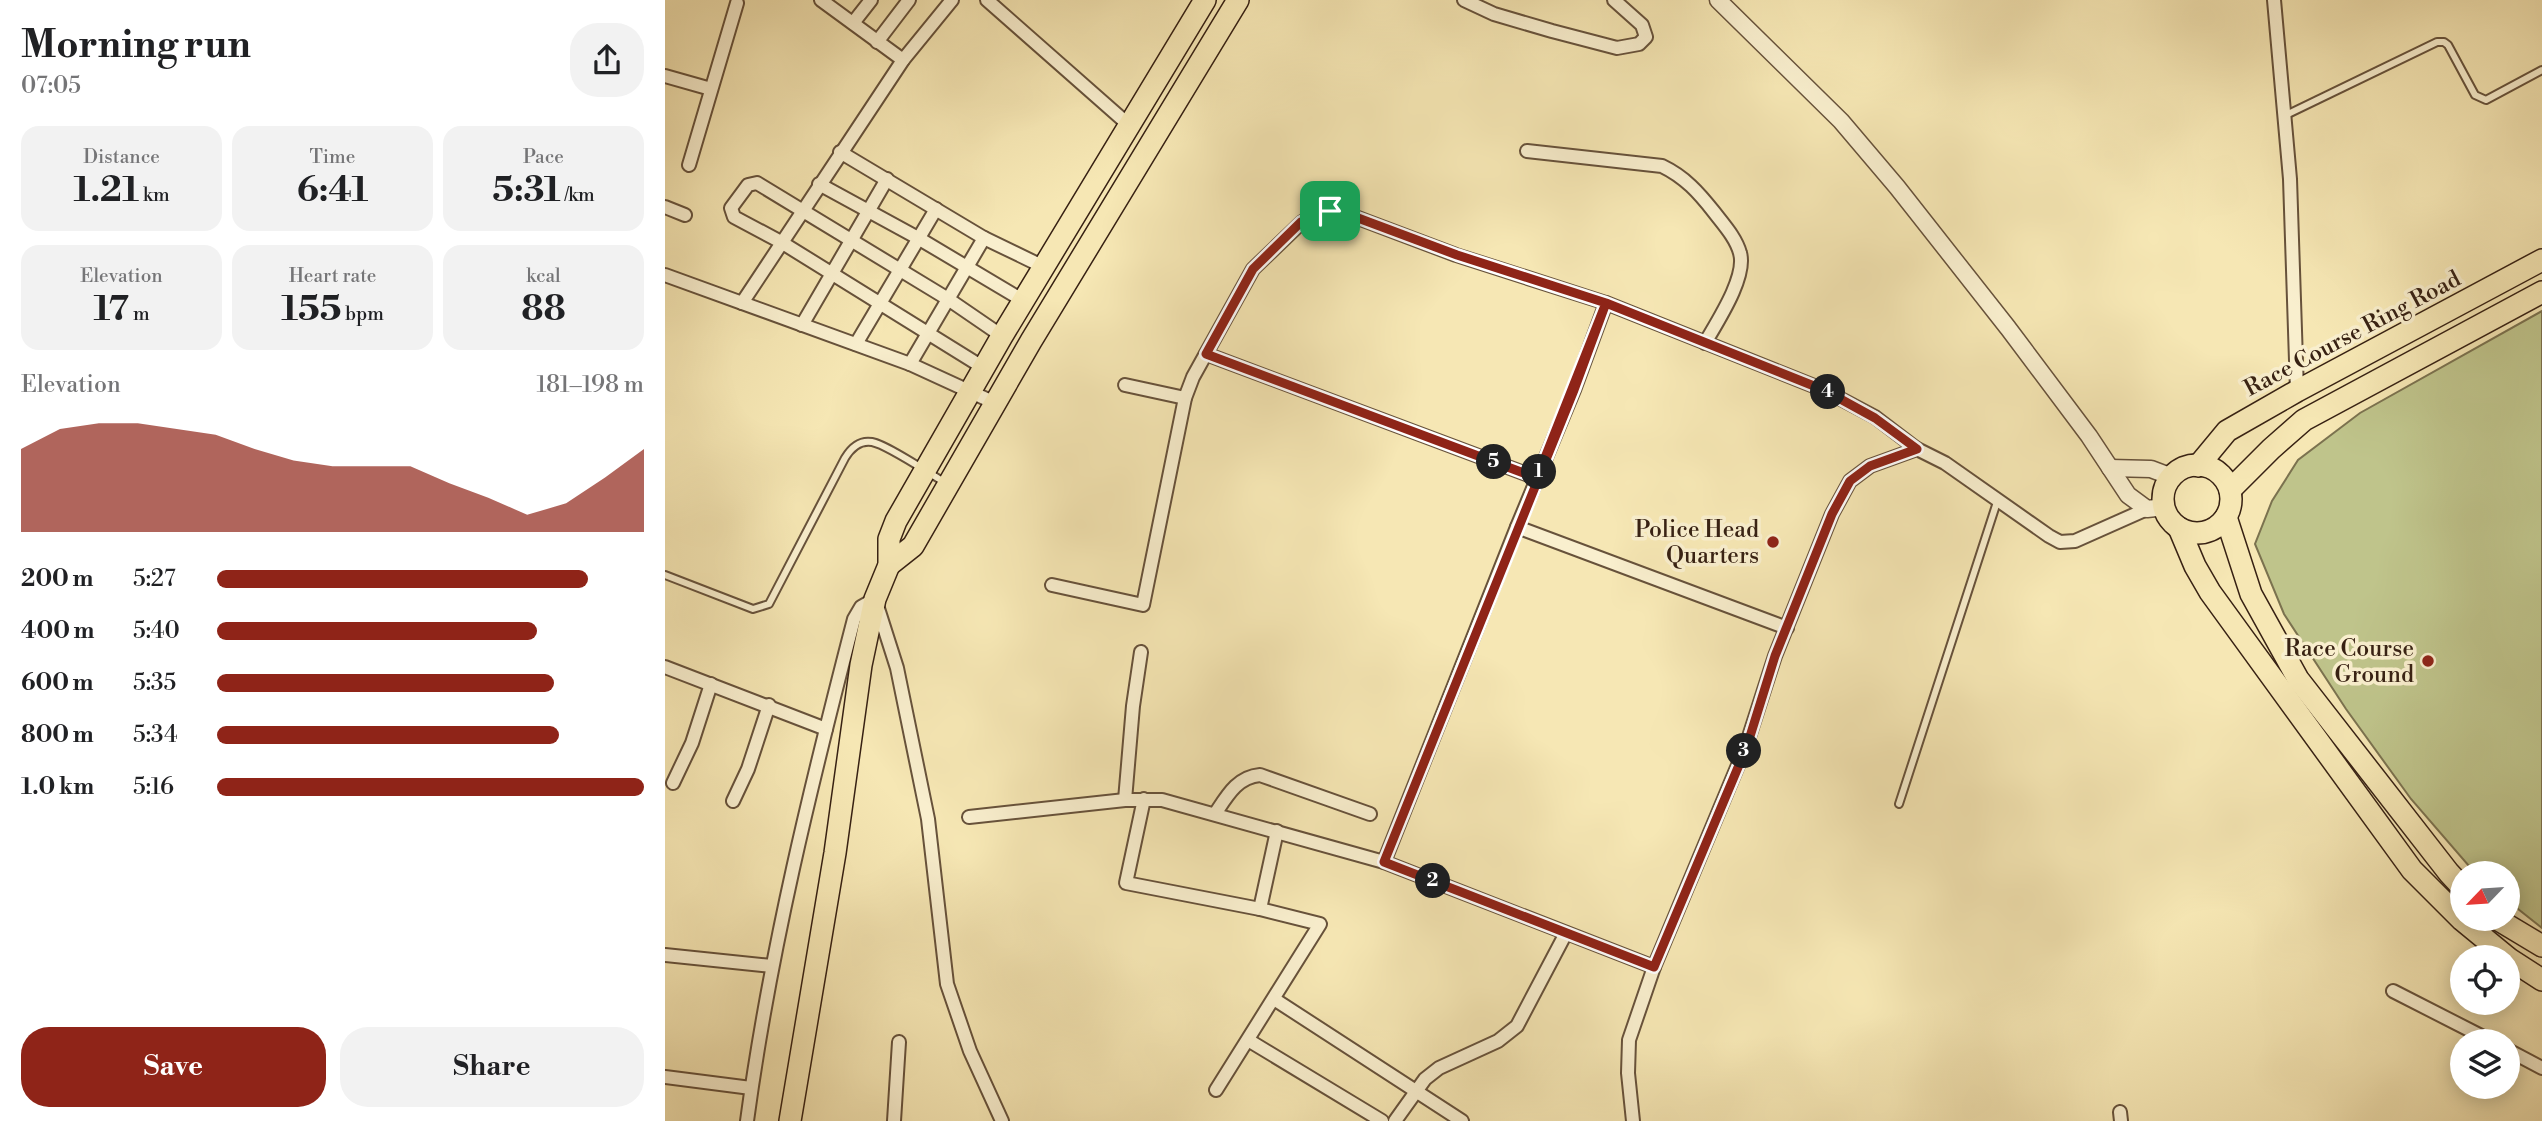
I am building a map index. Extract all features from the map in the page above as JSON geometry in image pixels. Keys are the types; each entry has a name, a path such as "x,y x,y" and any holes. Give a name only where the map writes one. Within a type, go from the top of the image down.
{"main road":[{"path":"790,1121 835,853 861,665 875,599 889,565 889,539 984,368 1205,0"},
{"path":"889,565 913,546 1121,189 1238,0"},
{"name":"Race Course Ring Road","path":"2198,466 2227,431 2542,260"},
{"path":"2229,490 2304,420 2542,292"},
{"path":"2198,466 2217,472 2229,490 2230,508 2220,525 2200,533 2179,528 2156,508 2172,477 2188,467 2198,466"},
{"path":"2226,517 2251,594 2298,678 2450,874"},
{"path":"2179,528 2195,566 2210,592 2412,870 2462,920 2492,945"},
{"path":"2517,931 2542,946"},
{"path":"2520,966 2542,980"}],"street":[{"path":"853,23 871,0"},
{"path":"877,42 909,0"},
{"path":"742,303 903,60 952,0"},
{"path":"987,0 1130,126"},
{"path":"1464,0 1494,14 1617,48 1639,44 1646,37 1642,25 1614,0"},
{"path":"1718,0 1849,130 1999,317 2089,436 2128,495 2156,508"},
{"path":"2274,0 2290,179 2297,391"},
{"path":"827,2 903,60"},
{"path":"689,165 737,3"},
{"path":"665,76 711,89"},
{"path":"1527,150 1662,166 1680,174 1702,196 1731,234 1741,255 1734,287 1705,343"},
{"path":"840,152 984,238 1044,267"},
{"path":"802,325 887,179"},
{"path":"984,368 831,272 734,217 731,208 748,184 753,182 948,299 1003,336"},
{"path":"819,184 918,238 1024,301"},
{"path":"665,207 685,215"},
{"path":"856,344 936,209"},
{"path":"1052,585 1143,605 1185,398 1253,269 1301,222 1330,211 1350,215 1457,255 1606,303 1824,390 1875,418 1917,449 1945,463 2060,542 2075,541 2156,508"},
{"path":"910,364 984,238"},
{"path":"665,275 910,364 995,403"},
{"path":"1384,862 1606,303"},
{"path":"1206,354 1537,478"},
{"path":"1125,386 1185,398"},
{"path":"1633,1121 1628,1073 1629,1040 1654,967 1747,746 1787,628 1832,514 1850,481 1870,466 1917,449"},
{"path":"2110,468 2151,469 2172,477"},
{"path":"1517,527 1787,628"},
{"path":"747,1121 772,966 793,863 854,619 860,607 875,599 897,668 928,819 947,984 970,1051 1002,1121"},
{"path":"1125,800 1133,706 1141,652"},
{"path":"665,667 826,729"},
{"path":"673,783 692,743 711,684"},
{"path":"733,801 748,769 769,705"},
{"path":"1215,814 1234,787 1252,775 1260,775 1370,814"},
{"path":"1143,799 1126,883 1260,909 1320,924 1216,1090"},
{"path":"969,817 1125,800 1162,800 1384,862 1654,967"},
{"path":"1260,909 1277,831"},
{"path":"1395,1121 1425,1079 1439,1069 1498,1041 1517,1026 1566,933"},
{"path":"665,955 772,966"},
{"path":"2393,990 2468,1029"},
{"path":"1274,999 1462,1121"},
{"path":"1248,1040 1382,1121"},
{"path":"894,1121 898,1042"},
{"path":"2520,1056 2542,1068"},
{"path":"665,1077 751,1088"}],"lane":[{"path":"2284,116 2444,41 2475,95 2486,100 2542,70"},
{"path":"665,575 753,609 769,604 850,450 863,442 871,442 948,484"},
{"path":"1899,804 1998,499"}],"green space":[{"name":"Race Course Ground","path":"2542,311 2542,928 2520,911 2520,861 2465,861 2411,799 2346,709 2284,614 2255,544 2272,501 2298,460 2360,413"}],"place":[{"name":"Police Head Quarters","path":"1773,542"},
{"name":"Race Course Ground","path":"2428,661"}],"route":[{"path":"1330,211 1301,222 1253,269 1206,354 1537,478 1574,390 1606,303 1824,390 1875,418 1917,449 1870,466 1850,481 1832,514 1775,656 1747,746 1654,967 1384,862 1574,390 1606,303 1457,255 1350,215 1330,211"}]}
